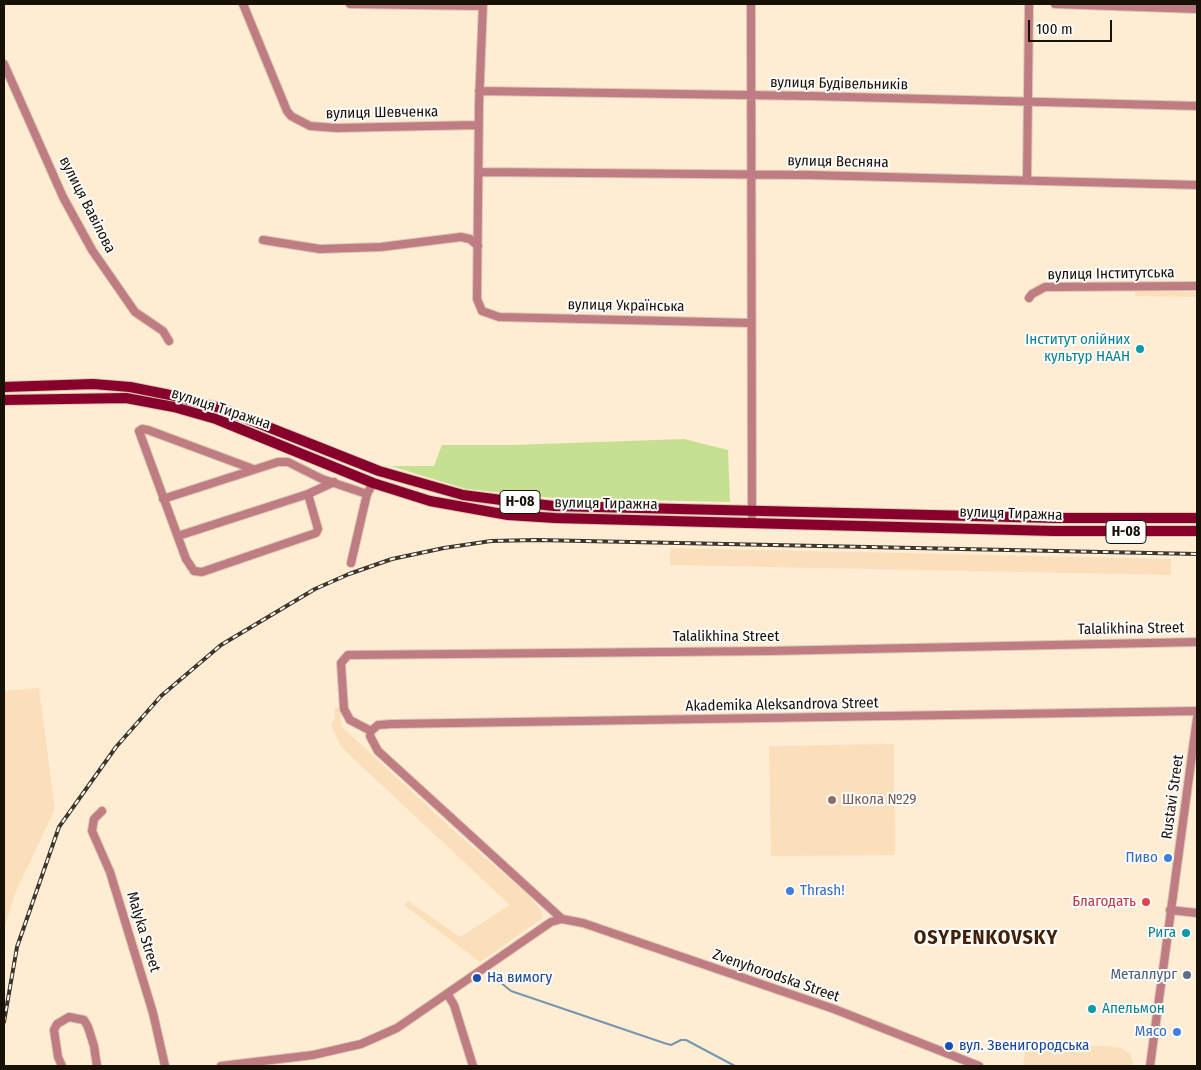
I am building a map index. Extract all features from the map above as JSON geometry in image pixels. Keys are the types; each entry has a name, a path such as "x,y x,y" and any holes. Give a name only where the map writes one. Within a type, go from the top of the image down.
{"main road":[{"name":"вулиця Тиражна","path":"4,387 93,384 130,387 170,394 220,408 379,471 464,495 554,506 1055,518 1197,518"},
{"name":"вулиця Тиражна","path":"4,400 126,398 174,407 216,419 373,483 430,501 508,515 555,518 1064,531 1197,531"},
{"path":"373,483 379,471"}],"street":[{"name":"вулиця Шевченка","path":"243,4 287,110 291,116 310,126 336,128 478,125"},
{"path":"350,4 483,5 478,125 478,246"},
{"path":"751,4 752,522"},
{"path":"1027,180 1029,4"},
{"path":"1055,4 1197,9"},
{"name":"вулиця Вавілова","path":"4,64 63,197 92,250 135,312 163,331 169,341"},
{"name":"вулиця Будівельників","path":"479,91 1197,106"},
{"name":"вулиця Весняна","path":"479,172 751,175 1197,185"},
{"path":"263,240 320,249 381,247 466,238 478,246"},
{"name":"вулиця Українська","path":"478,246 477,299 479,306 482,311 500,317 751,322"},
{"name":"вулиця Інститутська","path":"1029,298 1032,294 1045,287 1197,286"},
{"path":"253,469 142,429 140,435 188,565 194,571 204,571 316,532 318,528 308,494"},
{"path":"163,499 278,462 288,462 322,479 367,494"},
{"path":"178,536 308,494 334,482"},
{"path":"351,564 367,494 373,483"},
{"name":"Talalikhina Street","path":"371,731 350,720 344,709 341,663 348,656 769,651 1197,642"},
{"name":"Akademika Aleksandrova Street","path":"371,731 378,725 392,724 1197,711"},
{"name":"Rustavi Street","path":"1150,1066 1197,718"},
{"path":"371,731 370,736 378,751 562,919"},
{"name":"Malyka Street","path":"102,811 94,819 92,831 104,857 122,910 153,1013 165,1066"},
{"path":"1170,910 1197,913"},
{"path":"221,1066 313,1055 361,1044 397,1028 448,995 551,922 562,919"},
{"name":"Zvenyhorodska Street","path":"562,919 583,923 826,1006 979,1066"},
{"path":"448,995 454,1006 472,1066"},
{"path":"62,1066 58,1057 54,1030 58,1024 69,1017 84,1020 88,1027 94,1046 97,1066"}],"shaded area":[{"path":"1135,290 1197,292 1197,297 1135,296"},
{"path":"670,548 1171,559 1171,575 670,565"},
{"path":"39,688 55,809 14,896 4,929 4,691"},
{"path":"340,707 341,726 453,830 529,896 542,912 543,918 480,962 404,905 408,901 460,937 510,905 341,747 331,725 335,719 334,708"},
{"name":"Школа №29","path":"894,744 895,855 771,856 769,746"},
{"path":"1050,1043 1118,1047 1130,1053 1133,1064 1132,1066 1023,1066 1025,1051 1032,1053 1032,1049 1043,1049"}],"green space":[{"path":"684,439 728,450 730,502 555,498 466,489 391,466 434,466 442,445 513,445"}],"waterway":[{"path":"500,982 511,991 664,1043 671,1045 681,1040 686,1040 735,1066"}],"railway":[{"path":"4,1022 17,947 59,827 116,747 161,696 221,645 315,589 349,574 392,559 444,548 491,541 537,540 1197,554"}],"place":[{"name":"Інститут олійних культур НААН","path":"1140,349"},
{"name":"Школа №29","path":"832,800"},
{"name":"Пиво","path":"1168,858"},
{"name":"Thrash!","path":"790,891"},
{"name":"Благодать","path":"1146,902"},
{"name":"Рига","path":"1186,933"},
{"name":"Металлург","path":"1187,975"},
{"name":"На вимогу","path":"477,978"},
{"name":"Апельмон","path":"1092,1009"},
{"name":"Мясо","path":"1177,1032"},
{"name":"вул. Звенигородська","path":"949,1046"}],"district":[{"name":"OSYPENKOVSKY","path":"986,938"}]}
